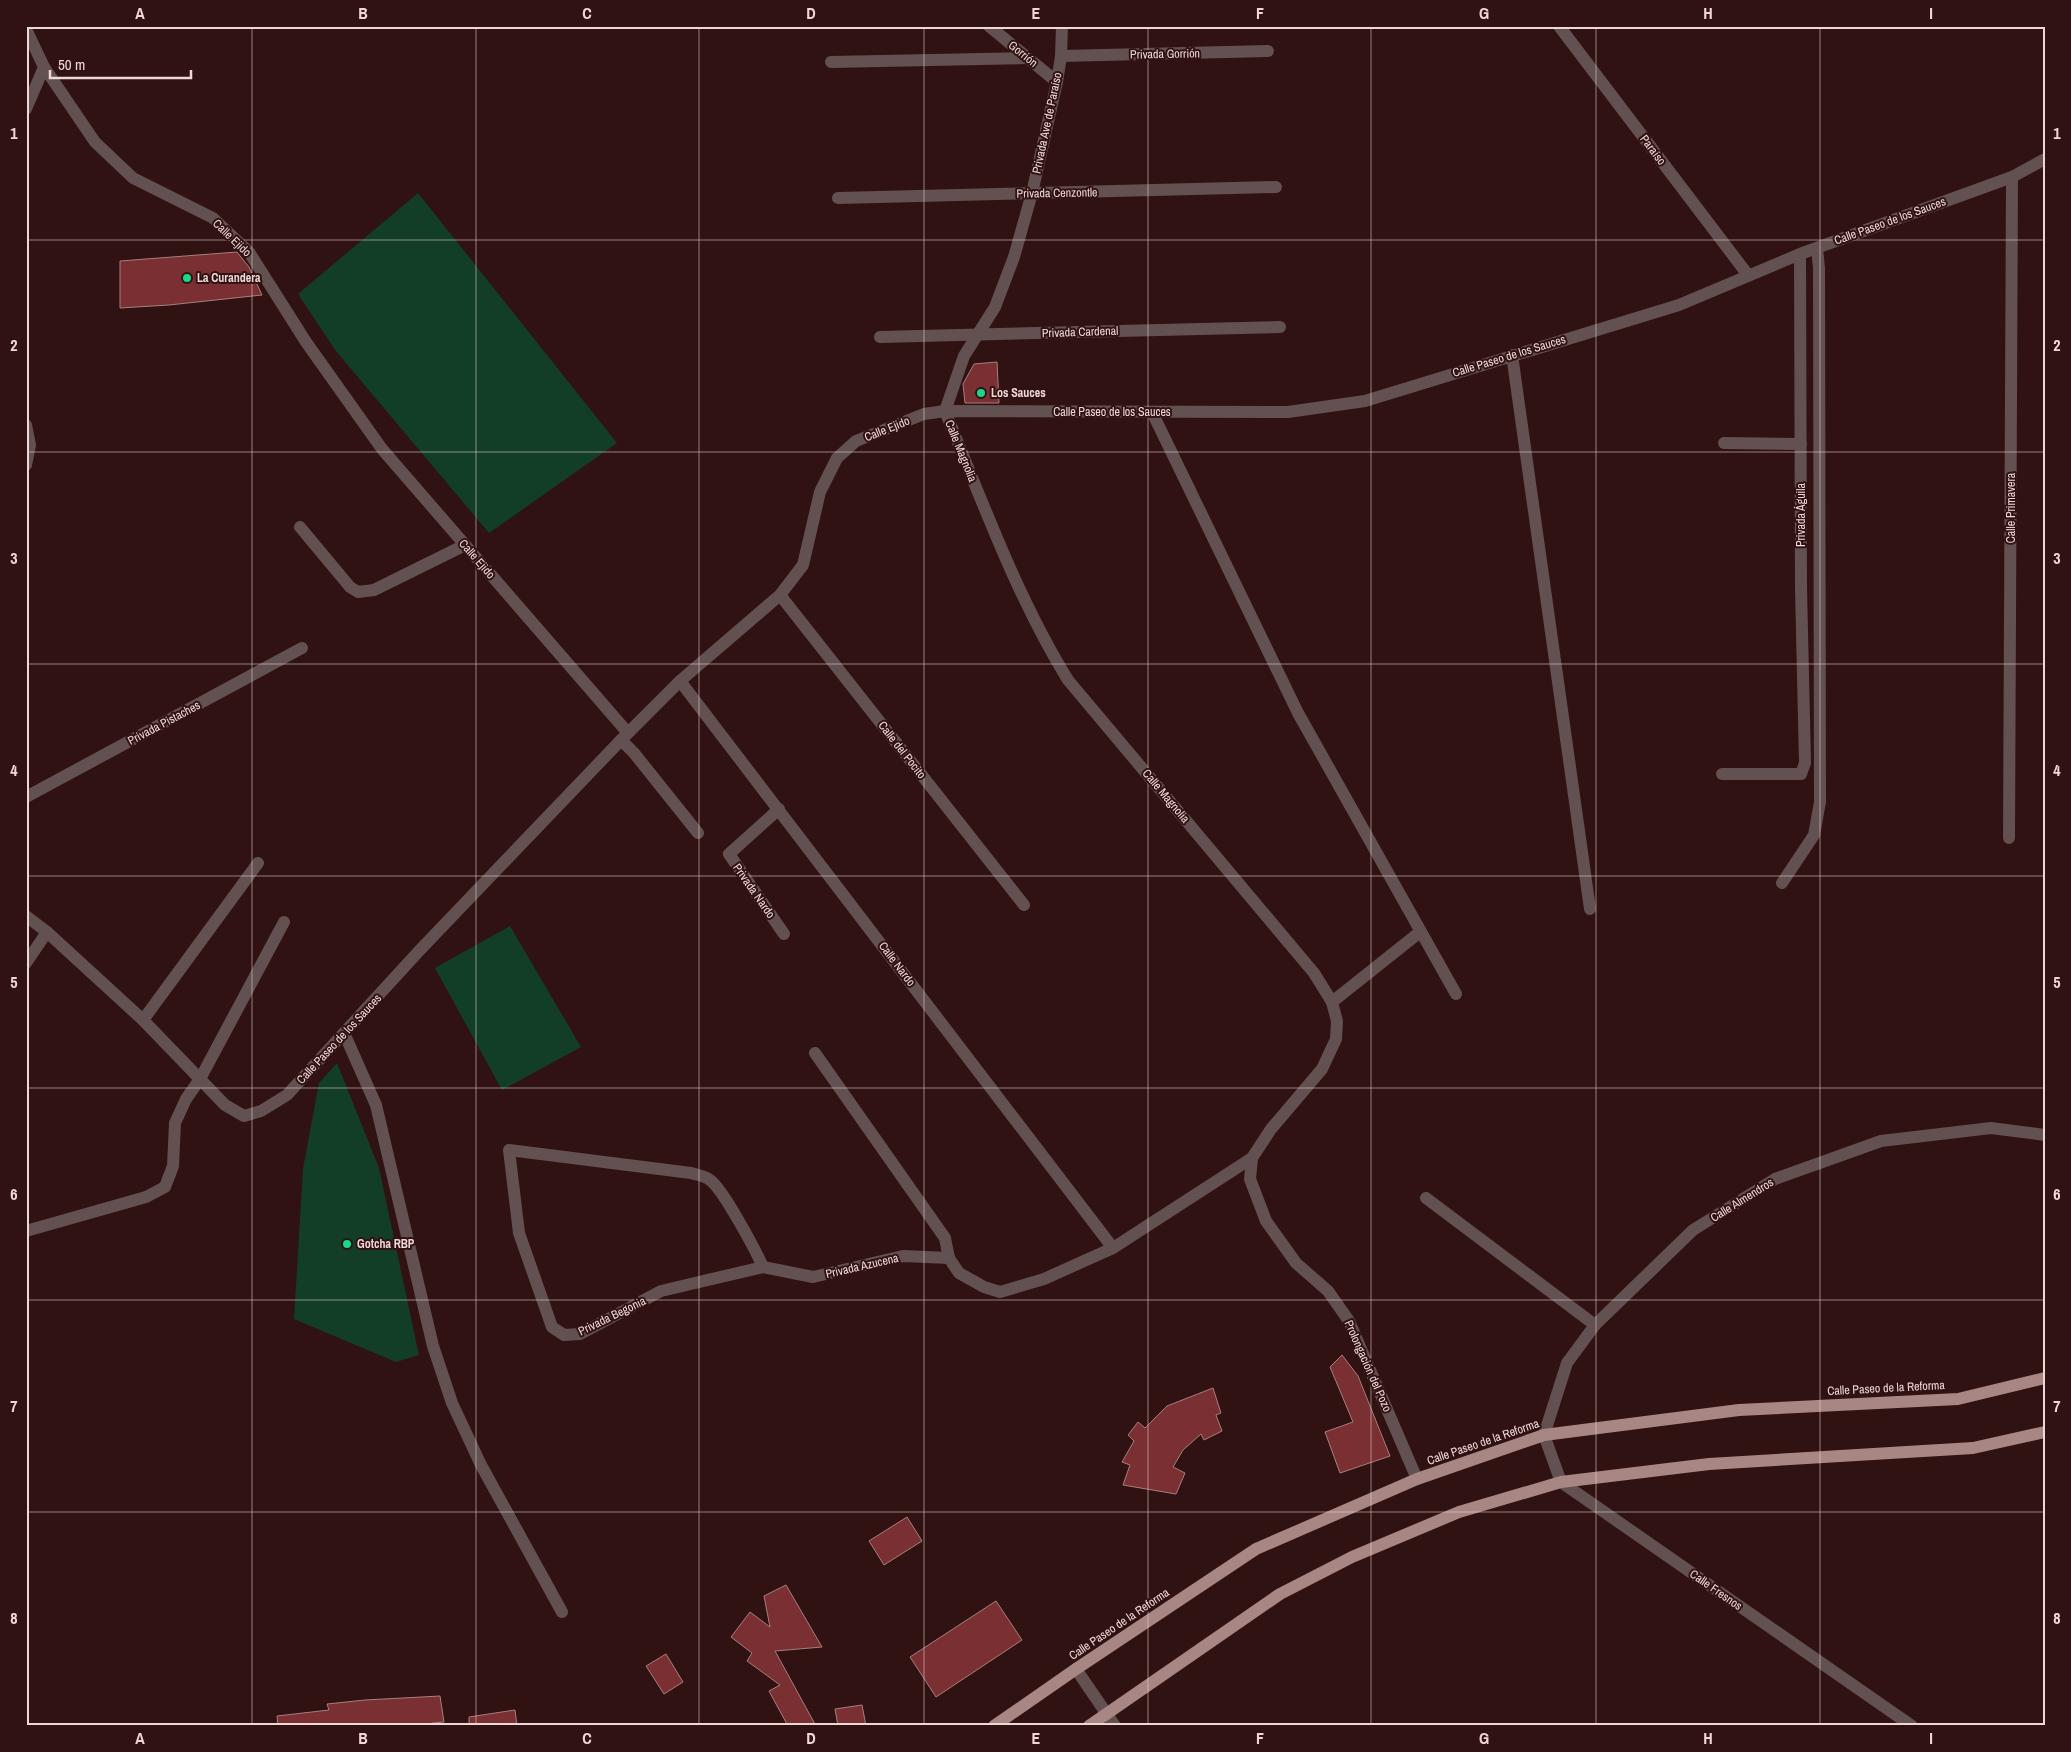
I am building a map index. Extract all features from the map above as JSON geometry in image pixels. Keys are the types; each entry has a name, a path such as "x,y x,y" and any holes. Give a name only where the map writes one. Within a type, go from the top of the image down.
{"main road":[{"name":"Calle Paseo de la Reforma","path":"994,1726 1256,1549 1417,1479 1544,1435 1739,1410 1958,1399 2045,1378"},
{"path":"1089,1726 1288,1590 1352,1557 1459,1512 1561,1482 1709,1464 1973,1448 2045,1432"}],"street":[{"name":"Gorrión","path":"989,26 1057,82"},
{"name":"Privada Ave de Paraíso","path":"945,410 964,356 995,307 1014,257 1032,193 1057,82 1061,56 1062,26"},
{"name":"Paraíso","path":"1560,26 1748,275"},
{"name":"Calle Ejido","path":"26,29 44,67 95,142 133,178 213,218 249,252 306,342 382,449 465,545 625,737 680,681 780,595 802,565 820,492 837,458 856,441 924,414 945,410"},
{"name":"Privada Gorrión","path":"1061,56 1268,51"},
{"path":"830,62 1027,58"},
{"path":"26,109 44,67"},
{"name":"Calle Paseo de los Sauces","path":"945,410 1288,412 1365,401 1679,305 1800,254 2012,177 2045,160"},
{"name":"Calle Primavera","path":"2009,838 2012,177"},
{"name":"Privada Cenzontle","path":"838,198 1276,188"},
{"path":"1782,883 1814,835 1820,802 1819,268 1817,248"},
{"name":"Privada Águila","path":"1722,774 1801,774 1805,763 1801,588 1800,254"},
{"name":"Privada Cardenal","path":"880,337 1280,327"},
{"path":"1512,355 1590,909"},
{"name":"Calle Magnolia","path":"945,410 1006,557 1050,651 1068,680 1314,973 1332,1002 1336,1022 1336,1039 1322,1070 1271,1129 1252,1158"},
{"path":"1152,412 1298,713 1456,994"},
{"path":"26,425 30,445 26,465"},
{"path":"1724,443 1801,444"},
{"path":"300,527 350,586 358,592 374,590 465,545"},
{"name":"Calle del Pocito","path":"780,595 1024,905"},
{"name":"Privada Pistaches","path":"26,797 302,648"},
{"name":"Calle Nardo","path":"680,681 1114,1248"},
{"path":"625,737 634,753 698,833"},
{"name":"Calle Paseo de los Sauces","path":"26,916 47,932 143,1020 225,1105 244,1116 261,1111 287,1095 419,951 625,737"},
{"name":"Privada Nardo","path":"779,809 728,854 784,934"},
{"path":"143,1020 258,863"},
{"path":"26,1231 146,1197 165,1187 173,1166 175,1123 186,1099 200,1079 284,922"},
{"path":"26,962 47,932"},
{"path":"1332,1002 1420,932"},
{"path":"344,1033 376,1105 434,1346 452,1403 481,1465 562,1612"},
{"path":"815,1053 945,1238 949,1258 959,1273 984,1287 1000,1292 1044,1279 1114,1248 1252,1158"},
{"name":"Calle Almendros","path":"1544,1435 1567,1363 1595,1325 1694,1230 1776,1179 1881,1141 1991,1128 2045,1135"},
{"name":"Privada Begonia","path":"509,1150 691,1173 710,1180 722,1195 763,1267 662,1290 580,1334 564,1335 552,1327 519,1233 509,1150"},
{"name":"Prolongación del Pozo","path":"1252,1158 1250,1179 1266,1221 1296,1263 1328,1291 1349,1320 1417,1479"},
{"path":"1426,1198 1595,1325"},
{"name":"Privada Azucena","path":"763,1267 813,1277 903,1256 949,1258"},
{"path":"1544,1435 1561,1482"},
{"name":"Calle Fresnos","path":"1561,1482 1912,1726"},
{"path":"1076,1669 1115,1726"}],"green space":[{"path":"418,193 617,443 489,533 336,351 298,294"},
{"path":"510,926 581,1047 502,1090 435,968"},
{"name":"Gotcha RBP","path":"337,1063 379,1168 419,1355 396,1362 294,1319 303,1169 319,1083"}],"building":[{"name":"La Curandera","path":"237,252 249,267 262,295 120,308 120,261"},
{"name":"Los Sauces","path":"997,362 999,403 965,403 963,384 974,364"},
{"path":"1342,1355 1358,1376 1390,1456 1340,1473 1325,1432 1353,1422 1330,1367"},
{"path":"1213,1388 1221,1413 1216,1415 1222,1431 1204,1440 1201,1434 1183,1450 1173,1467 1185,1473 1176,1494 1123,1485 1130,1465 1122,1462 1134,1441 1128,1435 1138,1422 1145,1428 1167,1406"},
{"path":"907,1517 922,1541 884,1565 869,1541"},
{"path":"786,1585 822,1647 775,1651 816,1726 788,1726 769,1691 780,1685 747,1661 752,1653 731,1637 750,1612 770,1627 764,1596"},
{"path":"996,1601 1022,1640 936,1697 910,1657"},
{"path":"666,1654 683,1682 664,1694 646,1666"},
{"path":"440,1696 444,1722 432,1723 433,1726 278,1726 277,1716 329,1710 327,1704"},
{"path":"862,1705 866,1726 838,1726 835,1709"},
{"path":"515,1710 517,1726 469,1726 469,1717"}],"place":[{"name":"La Curandera","path":"187,278"},
{"name":"Los Sauces","path":"981,393"},
{"name":"Gotcha RBP","path":"347,1244"}]}
